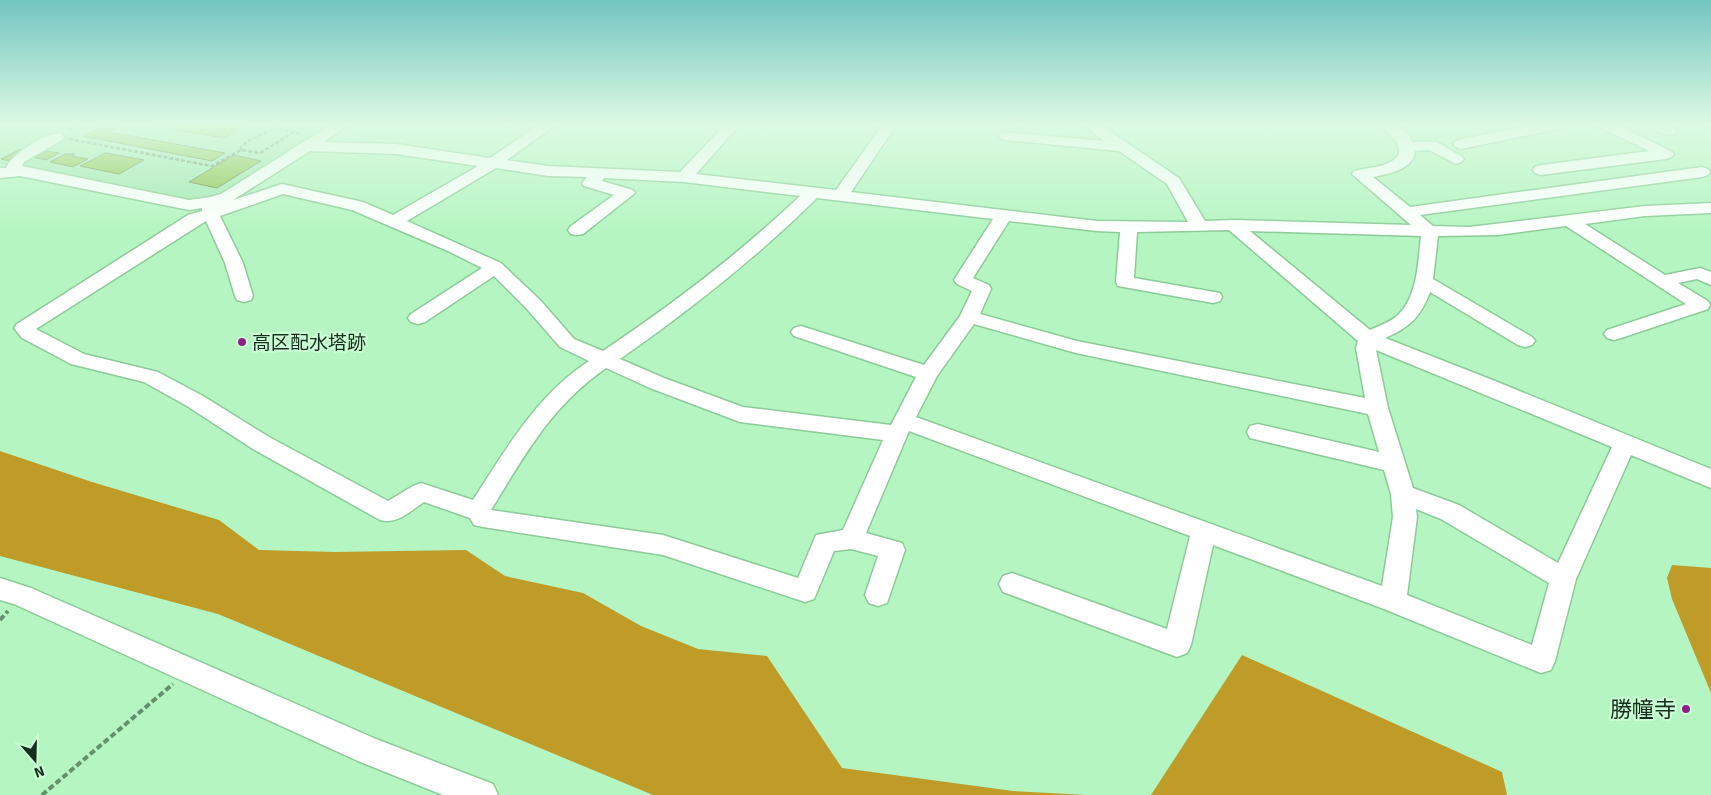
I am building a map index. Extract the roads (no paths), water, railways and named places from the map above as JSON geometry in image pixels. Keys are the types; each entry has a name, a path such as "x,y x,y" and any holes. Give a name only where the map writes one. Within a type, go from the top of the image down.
{"street":[{"path":"17,161 13,167 20,171"},
{"path":"284,161 24,328 29,334 78,359 151,377 261,443 390,513 421,492 478,511 483,518 663,545 805,591 825,542 851,539 893,550 878,595"},
{"path":"473,161 548,171 684,177 1003,216 1129,228 1233,225 1430,232 1498,230 1645,211 1711,208"},
{"path":"395,221 496,161"},
{"path":"684,177 699,161"},
{"path":"840,196 864,161"},
{"path":"1144,161 1173,181 1199,226"},
{"path":"1405,161 1396,166 1360,174 1430,232"},
{"path":"1541,170 1610,161"},
{"path":"1680,161 1706,174"},
{"path":"0,173 20,171 189,205 211,207 282,189 356,206 395,221 495,267 534,305 567,343 657,384 740,414 900,427 1203,532 1392,601 1540,661 1562,579 1625,443"},
{"path":"577,230 627,193 590,183 602,173"},
{"path":"1406,212 1706,174"},
{"path":"478,511 534,426 563,391 576,379 689,301 736,264 774,231 812,193"},
{"path":"211,207 234,263 244,296"},
{"path":"851,539 900,427 928,374 969,316 982,290 963,280 1003,216"},
{"path":"1568,220 1701,305 1614,334"},
{"path":"1233,225 1368,338 1711,479"},
{"path":"1129,228 1125,282 1213,297"},
{"path":"1368,338 1402,321 1413,311 1424,281 1430,232"},
{"path":"418,318 495,267"},
{"path":"1662,281 1700,272 1711,279"},
{"path":"1424,281 1525,341"},
{"path":"969,316 1076,347 1377,408"},
{"path":"801,332 928,374"},
{"path":"1368,338 1366,348 1377,408 1403,494 1405,517 1392,601"},
{"path":"1258,432 1394,464"},
{"path":"1403,494 1450,512 1562,579"},
{"path":"1012,584 1177,645 1203,532"},
{"path":"0,589 22,596 369,752 482,795"}],"place":[{"name":"高区配水塔跡","path":"242,342"},
{"name":"勝幢寺","path":"1686,709"}]}
